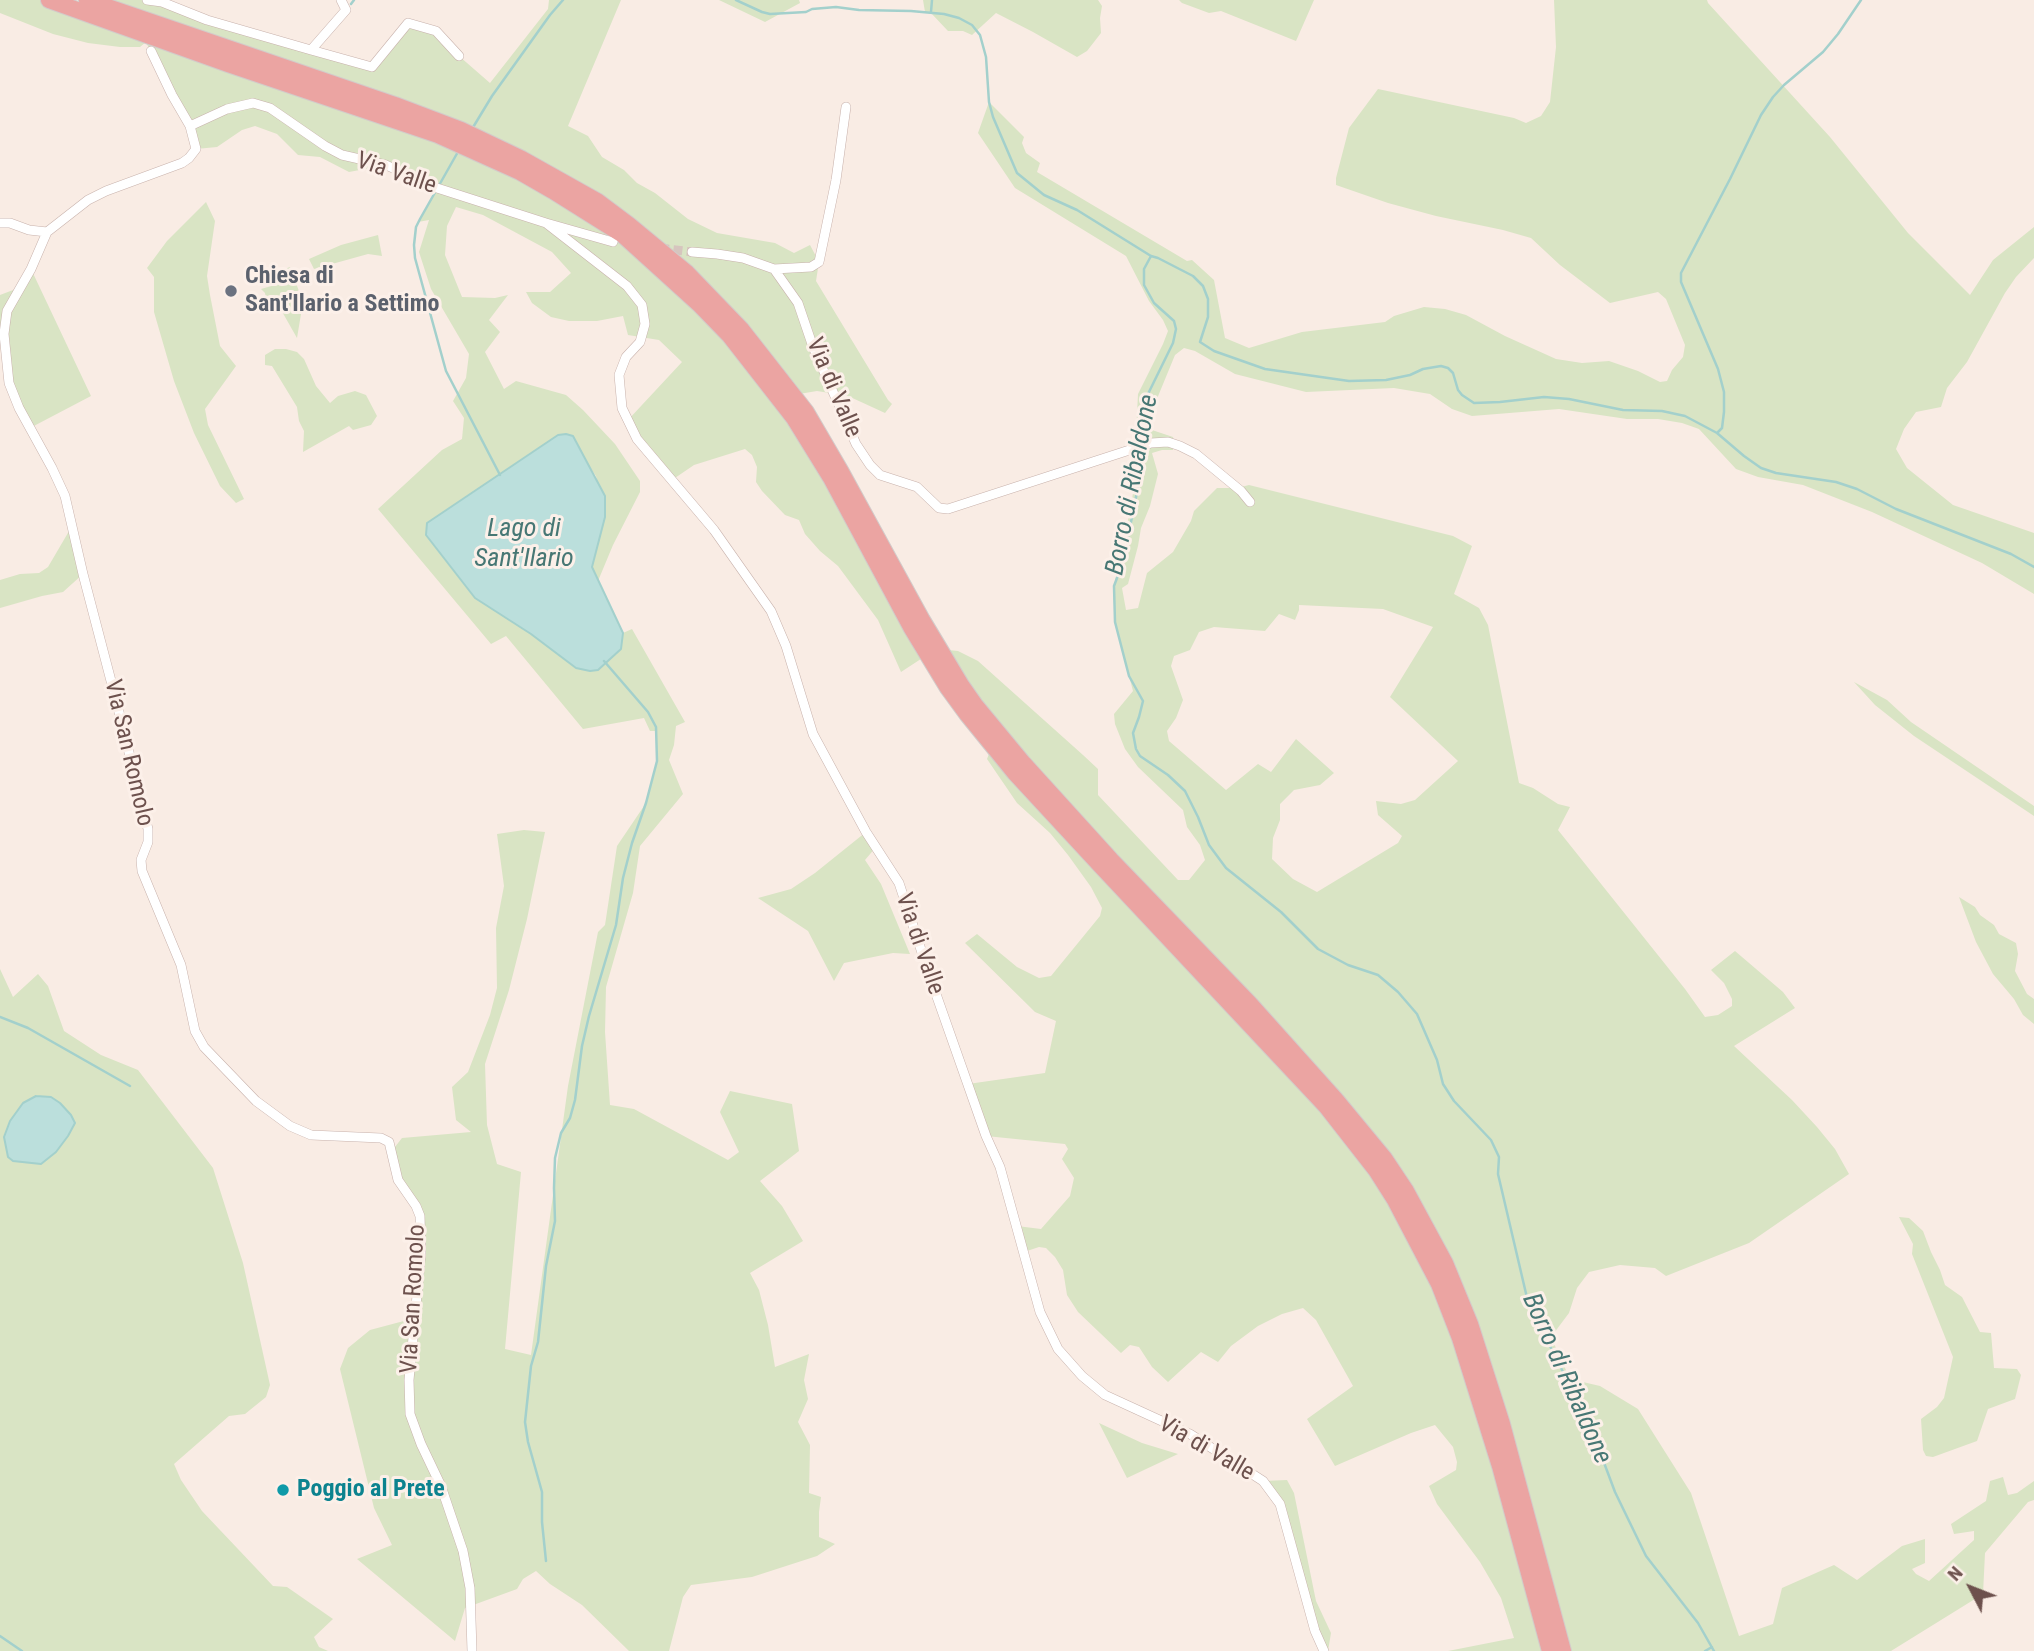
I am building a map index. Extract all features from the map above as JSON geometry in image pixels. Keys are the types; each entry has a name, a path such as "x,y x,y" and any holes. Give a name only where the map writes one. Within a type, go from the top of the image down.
{"highway":[{"path":"49,0 438,135 520,172 622,235 699,304 730,337 794,418 831,478 911,627 967,714 1015,773 1326,1106 1389,1191 1427,1259 1460,1338 1500,1466 1549,1651"},
{"path":"87,0 461,130 522,159 597,201 629,225 687,273 741,329 806,412 927,630 975,705 1023,763 1111,860 1250,1004 1336,1100 1384,1158 1406,1191 1445,1263 1469,1324 1502,1424 1563,1651"}],"street":[{"path":"147,0 162,2 207,20 372,67 408,23 436,31 459,56"},
{"path":"311,50 346,10 341,0"},
{"path":"0,223 47,232 88,200 189,158 196,149 190,127 151,51"},
{"name":"Via Valle","path":"190,127 227,109 253,103 270,108 342,155 386,165 434,187 613,242"},
{"path":"692,252 743,258 774,269 811,267 819,262 836,180 846,107"},
{"name":"Via di Valle","path":"546,223 627,286 642,305 645,324 640,342 626,357 619,375 622,408 637,439 714,530 771,611 786,646 813,734 866,832 899,883 986,1136 1000,1167 1040,1312 1058,1349 1082,1376 1105,1395 1190,1434 1263,1481 1280,1504 1315,1631 1324,1651"},
{"name":"Via San Romolo","path":"47,232 31,269 7,311 4,334 9,383 19,408 65,496 148,829 148,842 141,860 142,871 181,965 195,1031 204,1047 256,1101 290,1126 311,1135 382,1138 389,1142 398,1180 420,1216 421,1253 409,1380 410,1414 441,1486 463,1551 470,1588 472,1651"},
{"name":"Via di Valle","path":"774,269 798,303 813,347 856,444 870,465 880,475 917,486 939,508 948,509 1144,445 1168,442 1196,454 1241,491 1250,502"}],"green space":[{"path":"0,0 49,0 438,135 623,235 766,380 927,655 901,672 878,620 838,566 805,534 799,520 785,515 762,491 756,482 757,467 752,455 745,449 694,465 672,480 628,420 682,362 659,340 628,335 623,316 597,321 569,321 551,317 532,303 526,292 550,292 571,273 552,252 483,215 456,207 447,226 445,255 462,297 495,298 508,295 489,320 500,332 485,352 504,389 516,381 566,395 615,444 640,481 640,492 598,581 592,567 605,517 596,476 573,436 558,435 427,523 426,535 475,598 531,634 621,649 623,633 632,629 685,722 676,726 669,760 683,794 640,846 633,893 606,987 605,1032 610,1105 634,1109 728,1160 739,1152 720,1112 730,1091 792,1104 799,1151 760,1181 782,1206 803,1241 750,1273 759,1290 775,1367 809,1354 804,1380 808,1399 798,1422 810,1445 809,1493 821,1497 819,1537 835,1544 817,1556 752,1577 691,1585 683,1597 669,1651 629,1651 582,1605 550,1584 536,1571 523,1579 517,1589 465,1608 455,1641 357,1559 392,1545 374,1508 340,1369 348,1348 370,1330 415,1318 420,1217 398,1180 391,1152 402,1138 471,1132 456,1120 452,1087 468,1072 490,1015 497,988 496,928 504,886 497,834 524,830 545,832 509,990 485,1064 487,1125 497,1164 521,1172 505,1349 531,1355 568,1086 598,932 605,925 617,846 646,803 657,761 656,731 650,731 644,718 583,729 506,636 491,644 378,509 442,450 462,439 464,418 453,401 466,378 469,354 431,289 419,252 429,220 418,222 437,188 386,165 349,172 320,157 298,155 277,134 255,126 242,130 217,147 196,149 146,42 140,47 120,47 88,43 53,34 0,13"},
{"path":"87,0 147,0 372,67 408,23 436,31 490,83 548,9 549,0 621,0 568,126 588,136 602,157 624,170 637,183 655,193 688,219 717,233 775,243 794,253 810,245 819,262 816,281 892,404 885,413 848,396 817,391 793,395 597,201"},
{"path":"719,0 799,0 800,3 765,22"},
{"path":"923,0 1098,0 1102,6 1101,33 1087,51 1077,57 996,13 972,35 963,31 948,31 931,13 925,12"},
{"path":"1179,0 1314,0 1296,41 1221,11 1209,13"},
{"path":"1554,0 1707,0 1830,137 1908,233 1970,295 1993,260 2034,227 2034,258 2005,293 1967,362 1947,388 1941,407 1916,412 1904,429 1896,449 1907,468 1953,505 2034,533 2034,594 1982,563 1872,512 1803,485 1758,477 1736,469 1699,429 1682,423 1658,419 1627,419 1559,409 1472,416 1452,409 1430,394 1394,388 1306,392 1235,374 1195,351 1184,348 1175,355 1154,406 1152,430 1173,437 1174,444 1173,450 1152,453 1158,474 1141,528 1128,584 1122,588 1126,610 1138,608 1147,573 1173,552 1194,511 1217,488 1249,485 1453,536 1472,546 1454,594 1479,608 1488,625 1519,783 1533,788 1558,804 1570,807 1558,830 1705,1017 1718,1015 1732,1006 1732,999 1724,983 1711,970 1735,951 1783,992 1795,1008 1734,1046 1817,1127 1835,1149 1849,1174 1749,1243 1666,1276 1655,1268 1620,1265 1589,1272 1577,1288 1569,1313 1551,1337 1570,1379 1600,1386 1638,1409 1691,1493 1739,1636 1773,1624 1782,1588 1834,1565 1857,1580 1902,1546 1925,1539 1925,1563 1912,1569 1929,1581 1974,1540 1974,1531 1954,1534 1951,1524 1986,1501 1990,1481 2003,1477 2008,1495 2017,1493 2034,1481 2034,1500 2028,1502 1985,1553 1983,1594 1891,1651 1563,1651 1420,1215 1111,860 938,649 958,651 978,661 1083,755 1098,769 1098,795 1178,880 1189,880 1205,860 1200,845 1187,827 1183,810 1138,767 1125,749 1114,714 1133,691 1115,622 1113,590 1131,506 1140,447 1136,434 1138,394 1168,331 1126,256 1015,188 978,133 989,102 1024,137 1022,143 1026,153 1040,163 1037,172 1187,261 1192,260 1214,280 1225,338 1249,348 1302,332 1385,322 1394,316 1424,307 1466,315 1556,359 1582,363 1609,361 1660,382 1667,381 1683,357 1685,345 1666,299 1658,292 1610,303 1560,265 1531,238 1388,203 1336,185 1349,128 1378,89 1514,118 1526,123 1541,116 1550,102 1556,47","holes":["1299,605 1383,609 1433,627 1390,697 1458,761 1415,800 1401,804 1376,801 1378,815 1402,836 1398,843 1317,892 1293,879 1272,859 1273,838 1280,820 1280,804 1294,790 1320,785 1334,773 1296,739 1271,772 1258,764 1226,790 1169,741 1167,731 1183,700 1171,666 1174,656 1190,650 1199,632 1214,627 1265,631 1279,614 1295,620"]},
{"path":"206,202 215,221 207,276 210,295 220,346 236,366 205,409 208,425 244,499 236,503 220,486 194,433 174,381 154,312 154,277 147,268 167,241"},
{"path":"378,235 382,256 368,254 314,269 309,259 341,245"},
{"path":"290,267 303,302 297,338 276,301 267,304 265,293 261,289 275,285 272,274"},
{"path":"31,269 91,396 30,428 19,408 0,334 0,295 21,287"},
{"path":"275,349 297,352 304,359 316,386 330,403 338,396 355,391 366,395 377,416 371,425 353,430 349,426 303,452 304,431 297,407 272,366 265,365 265,355"},
{"path":"72,526 83,574 63,592 0,608 0,580 20,574 39,573 48,567"},
{"path":"1854,682 1887,700 1911,722 2034,806 2034,816 1914,736 1875,705"},
{"path":"992,746 1342,1125 1439,1284 1550,1651 1448,1651 1514,1638 1501,1598 1480,1562 1437,1504 1429,1486 1456,1470 1453,1447 1435,1425 1335,1466 1307,1419 1353,1386 1316,1320 1303,1308 1282,1314 1258,1326 1231,1346 1218,1362 1201,1352 1168,1382 1152,1367 1139,1347 1130,1345 1121,1353 1078,1312 1067,1295 1063,1270 1046,1248 1039,1247 1024,1252 1017,1226 1041,1229 1070,1196 1074,1178 1062,1159 1068,1149 1065,1144 986,1136 968,1084 1045,1073 1056,1021 1035,1012 965,943 977,934 1017,967 1039,978 1051,976 1100,916 1102,908 1068,855 1050,833 1017,803 987,759"},
{"path":"866,832 876,847 865,860 881,884 910,954 893,953 844,963 834,981 808,931 758,898 791,889"},
{"path":"1959,897 1975,907 1980,915 1994,925 1999,934 2016,943 2018,954 2015,971 2027,994 2034,999 2034,1024 2023,1015 2014,999 1993,974 1976,942"},
{"path":"0,969 13,997 38,974 48,986 64,1031 101,1055 138,1070 213,1168 243,1263 270,1385 266,1397 245,1414 229,1416 174,1464 181,1480 202,1511 273,1586 287,1587 333,1619 314,1637 319,1647 328,1651 0,1651"},
{"path":"1899,1217 1909,1218 1923,1231 1945,1285 1962,1297 1980,1332 1991,1333 1994,1368 2017,1369 2021,1375 2015,1399 1988,1409 1977,1441 1933,1457 1926,1456 1923,1450 1921,1419 1944,1398 1953,1357 1912,1254 1913,1244"},
{"path":"1099,1423 1142,1443 1178,1454 1127,1478"},
{"path":"1287,1480 1294,1493 1316,1601 1331,1633 1328,1651 1324,1651 1280,1504 1263,1481"}],"water":[{"name":"Lago di Sant'Ilario","path":"558,435 573,436 605,496 605,517 592,567 623,633 621,649 598,670 590,671 576,668 531,634 475,598 426,535 427,523"},
{"path":"36,1096 51,1097 60,1103 75,1123 56,1152 41,1164 13,1161 8,1157 4,1137 10,1121 23,1103"}],"waterway":[{"path":"351,4 354,0"},
{"path":"472,129 492,96 563,0"},
{"path":"736,0 770,14 836,7 911,11 944,14 972,25 980,35 986,57 989,102 993,117 1017,173 1044,195 1077,210 1151,256 1193,276 1203,286 1208,299 1208,317 1200,342 1214,351 1265,369 1349,381 1386,380 1441,366 1453,373 1458,390 1474,403 1544,397 1623,410 1662,411 1685,416 1717,433 1761,468 1776,473 1836,482 1857,489 1896,509 2011,554 2034,567"},
{"path":"931,12 932,0"},
{"path":"1717,433 1722,428 1724,392 1718,369 1681,282 1681,273 1761,115 1784,85 1823,52 1861,0"},
{"path":"459,150 416,227 415,258 446,371 500,475"},
{"name":"Borro di Ribaldone","path":"1151,256 1144,269 1144,285 1154,303 1174,321 1176,329 1173,343 1147,396 1143,420 1144,457 1123,562 1114,586 1115,622 1129,676 1143,701 1133,733 1136,749 1140,756 1168,775 1185,791 1209,845 1226,868 1281,912 1318,949 1348,965 1378,975 1398,992 1417,1014 1437,1060 1443,1084 1454,1101 1491,1140 1499,1157 1498,1174 1528,1302 1591,1428 1615,1492 1646,1556 1698,1623 1714,1651"},
{"path":"546,1561 542,1492 525,1422 531,1366 538,1342 546,1266 555,1221 555,1158 561,1133 570,1118 575,1100 589,1016 616,925 623,878 632,843 657,761 656,727 648,712 604,661"},
{"path":"0,1017 28,1028 130,1086"},
{"path":"0,1636 22,1651"},
{"path":"1705,1651 1712,1647"}],"tunnel":[{"path":"660,248 692,252"}],"place":[{"name":"Chiesa di Sant'Ilario a Settimo","path":"231,291"},
{"name":"Poggio al Prete","path":"283,1490"}]}
